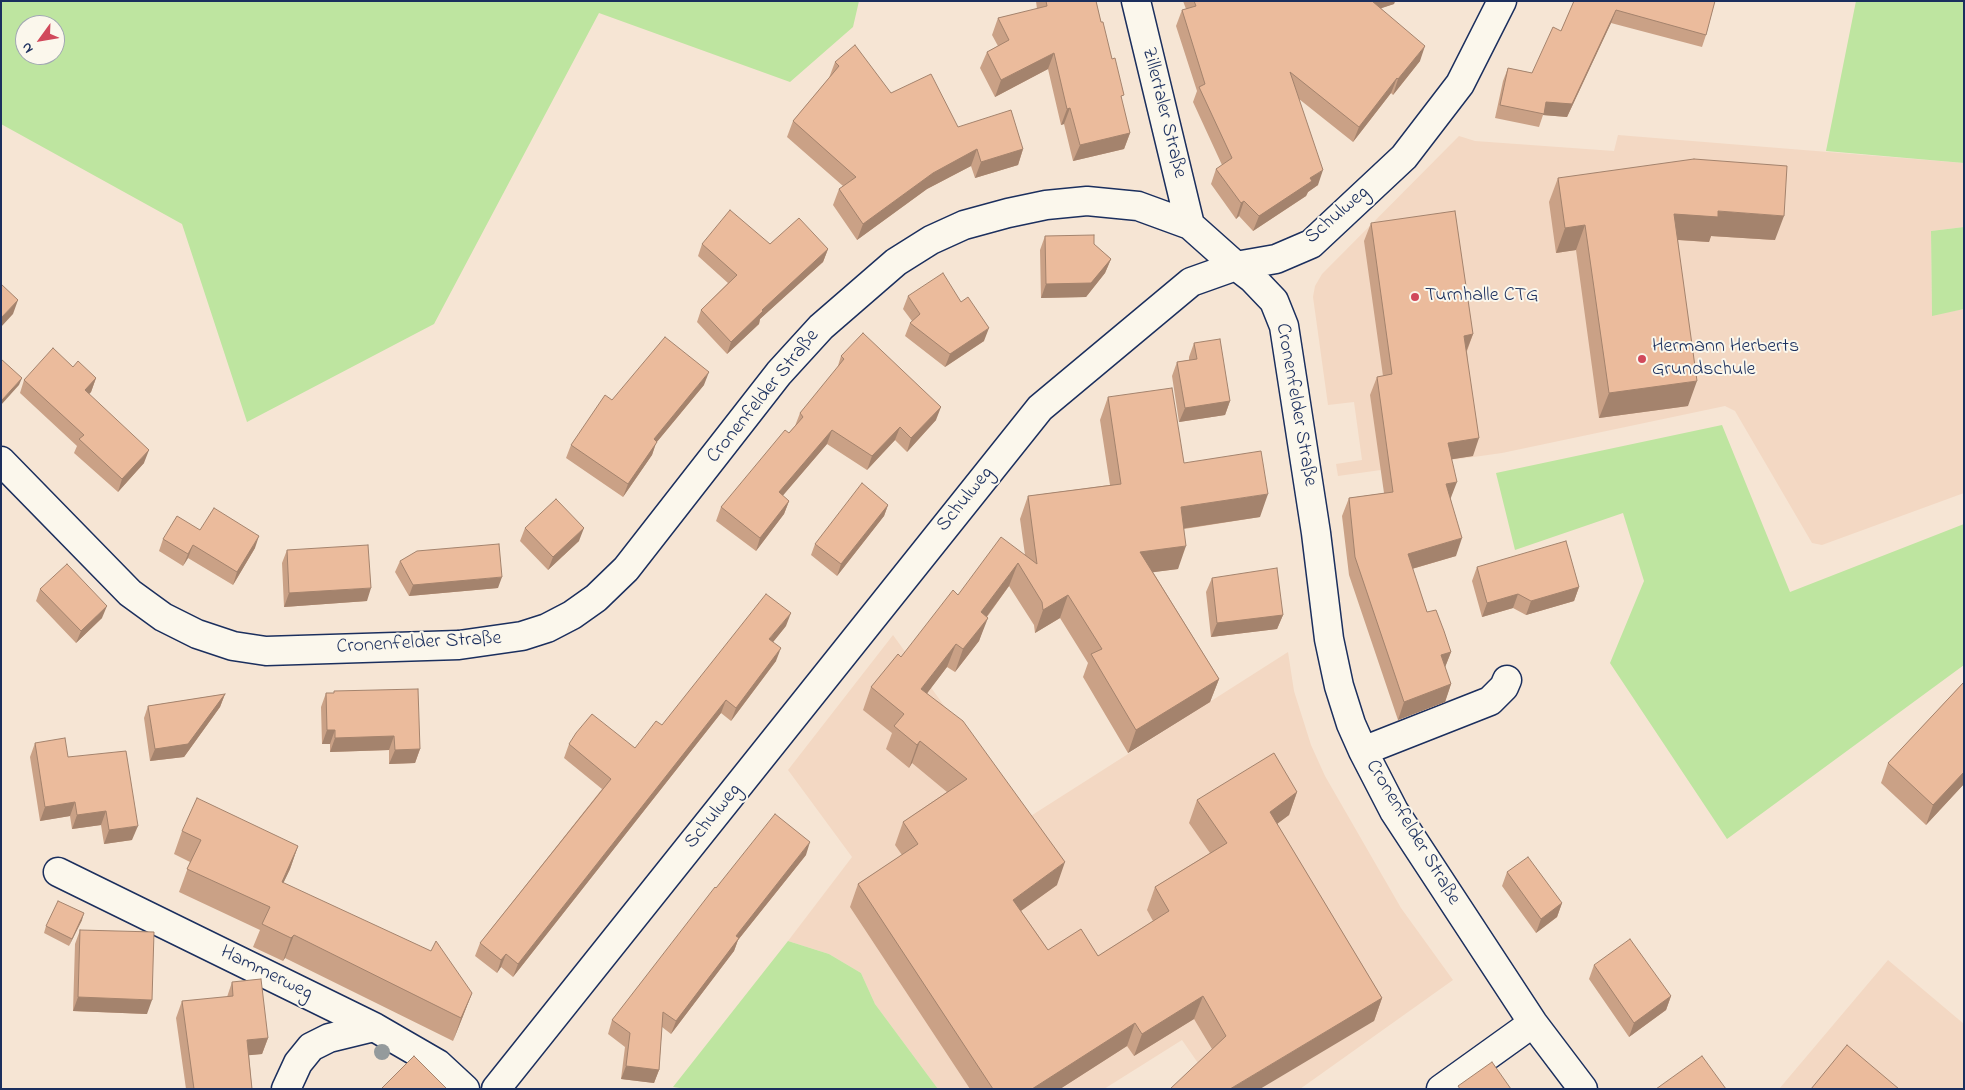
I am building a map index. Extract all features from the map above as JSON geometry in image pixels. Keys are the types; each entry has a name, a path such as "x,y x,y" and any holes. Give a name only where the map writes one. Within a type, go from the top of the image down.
{"street":[{"name":"Zillertaler Straße","path":"1136,1 1190,225"},
{"name":"Schulweg","path":"496,1089 1040,408 1192,282 1236,266 1276,259 1311,244 1404,157 1460,84 1502,1"},
{"name":"Cronenfelder Straße","path":"1,461 130,592 163,617 197,634 224,643 266,651 459,645 522,636 547,628 572,615 596,598 626,569 779,373 820,327 896,262 932,240 964,225 1046,205 1087,201 1138,206 1190,225 1236,266 1253,278 1274,301 1284,326 1316,533 1329,639 1339,686 1351,724 1363,751 1394,811 1533,1023 1583,1089"},
{"path":"1363,751 1490,701 1504,687 1507,680"},
{"name":"Hammerweg","path":"58,872 374,1027 438,1064 465,1089"},
{"path":"1441,1089 1533,1023"},
{"path":"286,1089 298,1064 311,1048 329,1038 374,1027"}],"shaded area":[{"name":"Hermann Herberts Grundschule","path":"1618,135 1964,163 1964,227 1931,231 1932,315 1964,309 1964,493 1822,545 1812,543 1735,411 1725,406 1502,453 1338,476 1336,464 1362,460 1354,402 1328,405 1313,297 1315,286 1322,274 1459,136 1475,141 1614,151"},
{"path":"893,635 1026,819 1288,652 1294,691 1311,745 1325,776 1401,908 1453,980 1300,1089 1216,1089 1182,1040 1104,1089 938,1089 875,1004 861,973 829,954 788,941 852,857 788,770"},
{"path":"1888,960 1964,1024 1964,1089 1779,1089"}],"green space":[{"path":"1,1 859,1 853,27 790,82 599,13 434,324 247,422 182,224 1,124"},
{"path":"1856,1 1964,1 1964,163 1826,151"},
{"path":"1964,227 1964,309 1932,316 1931,231"},
{"path":"1722,425 1790,592 1964,524 1964,665 1727,839 1610,663 1644,581 1623,513 1515,550 1496,473"},
{"path":"788,941 829,954 861,973 875,1004 938,1089 686,1089 673,1087"}],"building":[{"path":"1046,1 1096,1 1112,59 1115,58 1124,95 1121,96 1130,133 1080,145 1070,108 1067,109 1054,53 1001,80 987,52 1009,40 998,18 1047,6"},
{"path":"1194,1 1372,1 1425,46 1359,127 1290,72 1323,170 1310,178 1312,181 1259,216 1244,201 1241,203 1216,169 1232,158 1199,87 1205,84 1182,10 1196,6"},
{"path":"1574,1 1715,1 1706,35 1616,10 1572,104 1546,102 1544,114 1500,105 1508,68 1532,73 1553,27 1561,31"},
{"path":"855,45 891,93 931,74 958,127 1011,110 1023,149 981,162 977,149 933,173 863,224 839,189 856,177 793,121 839,66 835,62"},
{"path":"1694,159 1787,166 1784,216 1718,211 1718,217 1674,214 1697,381 1609,393 1585,225 1565,228 1558,178"},
{"path":"730,210 770,244 799,218 828,249 762,310 731,342 701,310 737,275 702,244"},
{"path":"1455,211 1473,334 1464,336 1479,438 1448,443 1457,482 1446,484 1462,538 1408,554 1427,612 1436,610 1451,652 1441,655 1451,684 1404,702 1355,557 1349,498 1393,492 1377,377 1392,374 1371,223"},
{"path":"1094,235 1094,244 1111,259 1091,283 1046,284 1045,236"},
{"path":"943,273 961,302 968,297 989,328 950,354 910,323 920,314 908,296"},
{"path":"1,284 18,300 1,318"},
{"path":"863,333 941,407 911,438 900,427 872,456 832,430 779,492 789,501 760,538 721,507 785,430 789,433 803,417 800,413 844,359 841,356"},
{"path":"665,337 709,372 654,439 657,442 628,484 571,445 605,395 612,400"},
{"path":"1220,339 1230,401 1185,408 1177,362 1197,359 1194,343"},
{"path":"53,348 73,367 78,361 96,378 85,390 149,450 122,479 79,439 84,435 24,380"},
{"path":"1,359 22,378 2,400 1,399"},
{"path":"1172,388 1184,463 1261,451 1268,494 1181,507 1186,546 1140,552 1219,679 1136,730 1091,654 1102,649 1068,595 1043,610 1042,602 1018,563 981,612 988,618 963,649 956,644 921,689 963,721 1065,862 1013,900 1048,950 1081,929 1098,956 1169,911 1155,887 1227,843 1197,800 1274,753 1297,792 1270,812 1382,998 1230,1089 1170,1089 1226,1036 1203,996 1142,1034 1135,1023 1032,1089 993,1089 858,884 918,844 903,822 967,779 920,741 917,745 894,726 904,714 871,687 898,654 901,657 953,590 958,595 1001,537 1037,564 1028,496 1121,484 1108,397"},
{"path":"862,483 888,505 841,564 815,544"},
{"path":"556,499 584,528 553,557 525,528"},
{"path":"214,508 259,536 237,572 193,545 188,554 163,539 177,516 200,530"},
{"path":"1566,541 1579,587 1531,601 1518,594 1487,603 1477,567"},
{"path":"499,544 502,577 413,585 400,561 417,551"},
{"path":"368,545 371,588 289,593 287,550"},
{"path":"67,564 107,606 81,631 40,589"},
{"path":"1277,568 1283,615 1217,623 1212,578"},
{"path":"766,594 791,613 769,639 781,648 736,708 726,700 518,964 506,954 501,960 480,943 611,779 569,744 576,733 592,714 635,748 656,721 662,725"},
{"path":"1964,682 1964,772 1933,805 1888,763"},
{"path":"418,689 420,749 395,750 394,736 335,738 335,730 327,730 326,693 334,693 334,691"},
{"path":"225,694 188,744 155,749 148,706"},
{"path":"65,738 68,757 126,751 138,826 109,830 106,811 77,815 75,802 45,807 35,743"},
{"path":"197,798 298,846 282,882 431,951 436,941 472,993 461,1018 294,935 291,938 262,924 270,907 187,869 201,840 182,831"},
{"path":"775,814 810,842 736,936 739,938 676,1021 663,1012 659,1070 626,1066 630,1033 612,1020 715,887"},
{"path":"1528,857 1562,903 1541,919 1507,872"},
{"path":"58,901 84,913 72,939 46,926"},
{"path":"80,930 154,932 152,1000 78,997"},
{"path":"1630,939 1671,996 1634,1023 1594,965"},
{"path":"261,979 268,1038 247,1040 252,1089 194,1089 182,1001 233,996 232,982"},
{"path":"1847,1045 1899,1089 1811,1089"},
{"path":"414,1056 447,1089 381,1089"},
{"path":"1702,1056 1726,1089 1656,1089"},
{"path":"1492,1062 1511,1089 1460,1089 1458,1086"}],"place":[{"name":"Turnhalle CTG","path":"1415,297"},
{"name":"Hermann Herberts Grundschule","path":"1642,359"}]}
